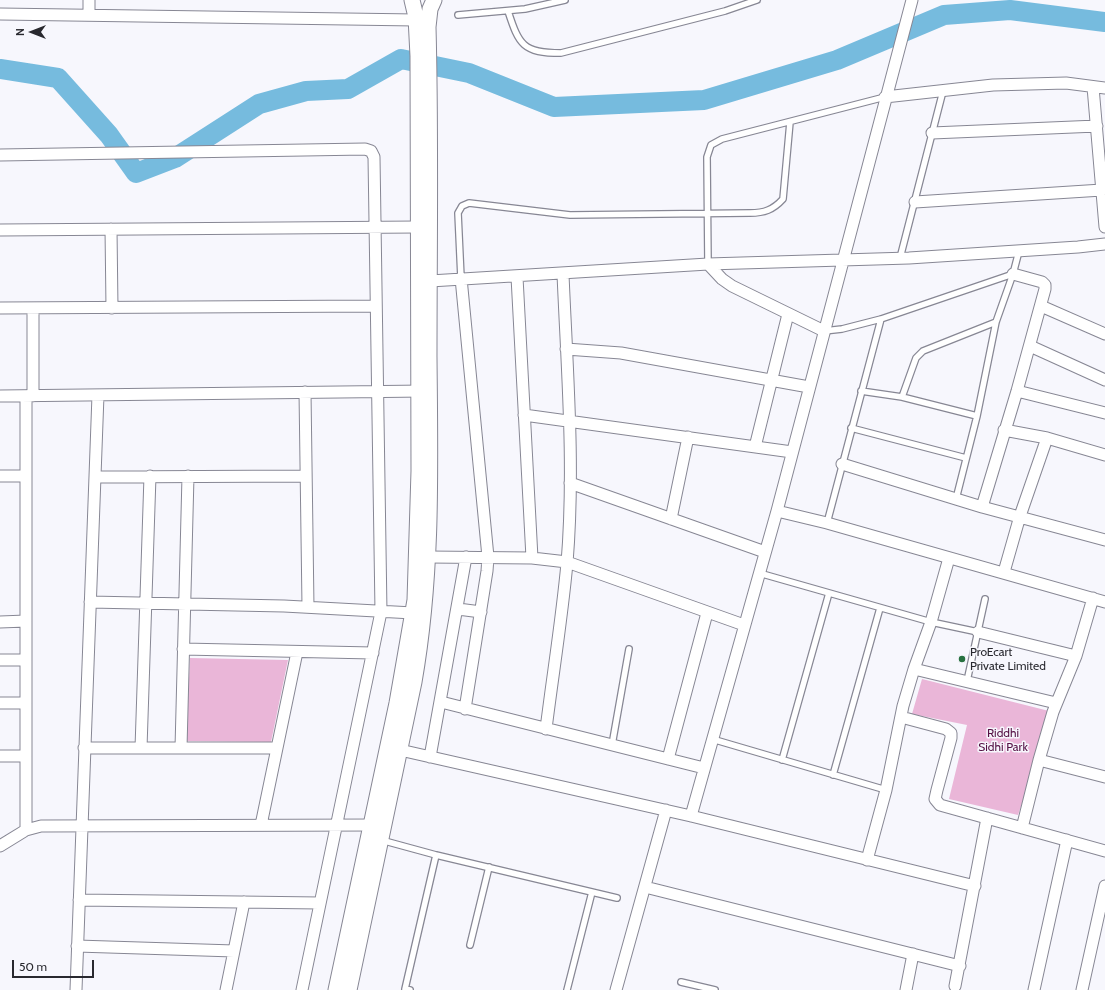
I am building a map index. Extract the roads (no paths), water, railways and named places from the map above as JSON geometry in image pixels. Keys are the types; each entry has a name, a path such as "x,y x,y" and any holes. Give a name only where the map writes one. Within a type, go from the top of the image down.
{"street":[{"path":"89,0 89,15"},
{"path":"412,0 423,55"},
{"path":"349,990 413,614 430,282 424,180 423,55 430,9 434,0"},
{"path":"691,816 777,511 844,259 885,97 891,83 912,0"},
{"path":"0,14 416,20"},
{"path":"885,97 993,86 1066,84 1105,88"},
{"path":"1093,87 1105,227"},
{"path":"932,133 1097,126"},
{"path":"0,155 365,149 371,151 374,157 381,612 302,990"},
{"path":"336,990 376,831 400,750 422,637 430,517 418,227 424,180"},
{"path":"915,202 1102,190"},
{"path":"0,230 418,227"},
{"path":"111,229 112,308"},
{"path":"430,282 461,278 517,277 708,264 900,258 1105,244"},
{"path":"708,264 722,279 732,286 824,331"},
{"path":"546,729 567,562 570,483 570,421 563,274"},
{"path":"982,507 1030,346 1045,285 1013,274"},
{"path":"517,277 532,558"},
{"path":"461,278 488,557 481,612 465,709"},
{"path":"0,308 376,306"},
{"path":"1041,306 1105,334"},
{"path":"26,830 26,476 33,308"},
{"path":"755,447 788,314"},
{"path":"1030,346 1105,380"},
{"path":"566,349 621,353 809,387"},
{"path":"0,396 424,391"},
{"path":"1017,391 1105,413"},
{"path":"305,392 308,607"},
{"path":"76,990 98,395"},
{"path":"524,415 792,452"},
{"path":"1004,430 1047,438 1105,455"},
{"path":"671,519 688,438"},
{"path":"1004,572 1020,516 1047,438"},
{"path":"842,464 982,507 1105,540"},
{"path":"0,476 26,476"},
{"path":"141,748 150,476"},
{"path":"181,748 188,476"},
{"path":"95,477 306,476"},
{"path":"570,483 765,552"},
{"path":"777,511 827,523 1004,572 1105,602"},
{"path":"428,557 532,558 567,562 744,625"},
{"path":"430,757 458,609 466,557"},
{"path":"868,860 886,790 901,716 914,668 932,622 949,558"},
{"path":"1022,828 1039,760 1056,703 1076,656 1093,598"},
{"path":"90,602 308,607 413,614"},
{"path":"458,609 481,612"},
{"path":"668,758 707,613"},
{"path":"0,622 26,621"},
{"path":"978,632 1076,656"},
{"path":"183,649 372,653"},
{"path":"261,825 297,652"},
{"path":"0,660 26,660"},
{"path":"914,668 1056,703"},
{"path":"441,702 704,768"},
{"path":"0,704 26,703"},
{"path":"901,716 946,729 951,733 935,799 940,805 1105,851"},
{"path":"84,748 277,748"},
{"path":"400,750 666,810 975,886"},
{"path":"0,756 26,756"},
{"path":"1039,760 1105,777"},
{"path":"616,990 666,810"},
{"path":"955,986 987,818"},
{"path":"0,846 26,830 41,826 336,825 376,831"},
{"path":"1034,990 1067,840"},
{"path":"1082,990 1105,886"},
{"path":"645,887 960,966"},
{"path":"79,900 320,903"},
{"path":"226,990 244,902"},
{"path":"77,946 234,951"},
{"path":"906,990 913,954"}],"lane":[{"path":"458,15 525,9 565,0"},
{"path":"508,10 516,35 523,45 540,53 561,53 725,11 756,0"},
{"path":"900,258 943,91"},
{"path":"708,264 707,157 711,145 722,138 885,97"},
{"path":"461,278 458,213 462,206 469,203 570,215 707,215 761,213 775,208 783,199 790,122"},
{"path":"956,499 977,416 996,322 1013,274 1019,251"},
{"path":"824,331 842,329 881,319 1013,274"},
{"path":"827,523 881,319"},
{"path":"902,397 916,358 923,351 996,322"},
{"path":"861,391 902,397 977,416"},
{"path":"851,428 966,458"},
{"path":"759,573 880,608 932,622 978,632"},
{"path":"782,760 829,593"},
{"path":"967,681 985,599"},
{"path":"833,775 880,608"},
{"path":"612,745 629,649"},
{"path":"712,739 886,790"},
{"path":"376,831 436,855 618,898"},
{"path":"410,990 405,989 436,855"},
{"path":"470,945 489,867"},
{"path":"567,990 592,892"},
{"path":"681,982 715,990"}],"waterway":[{"path":"0,69 58,78 109,135 136,173 175,158 259,104 306,91 348,89 401,59 469,73 554,107 704,100 837,60 944,15 1010,10 1105,22"}],"place":[{"name":"ProEcart Private Limited","path":"962,659"}],"park label":[{"name":"Riddhi Sidhi Park","path":"1003,740"}]}
